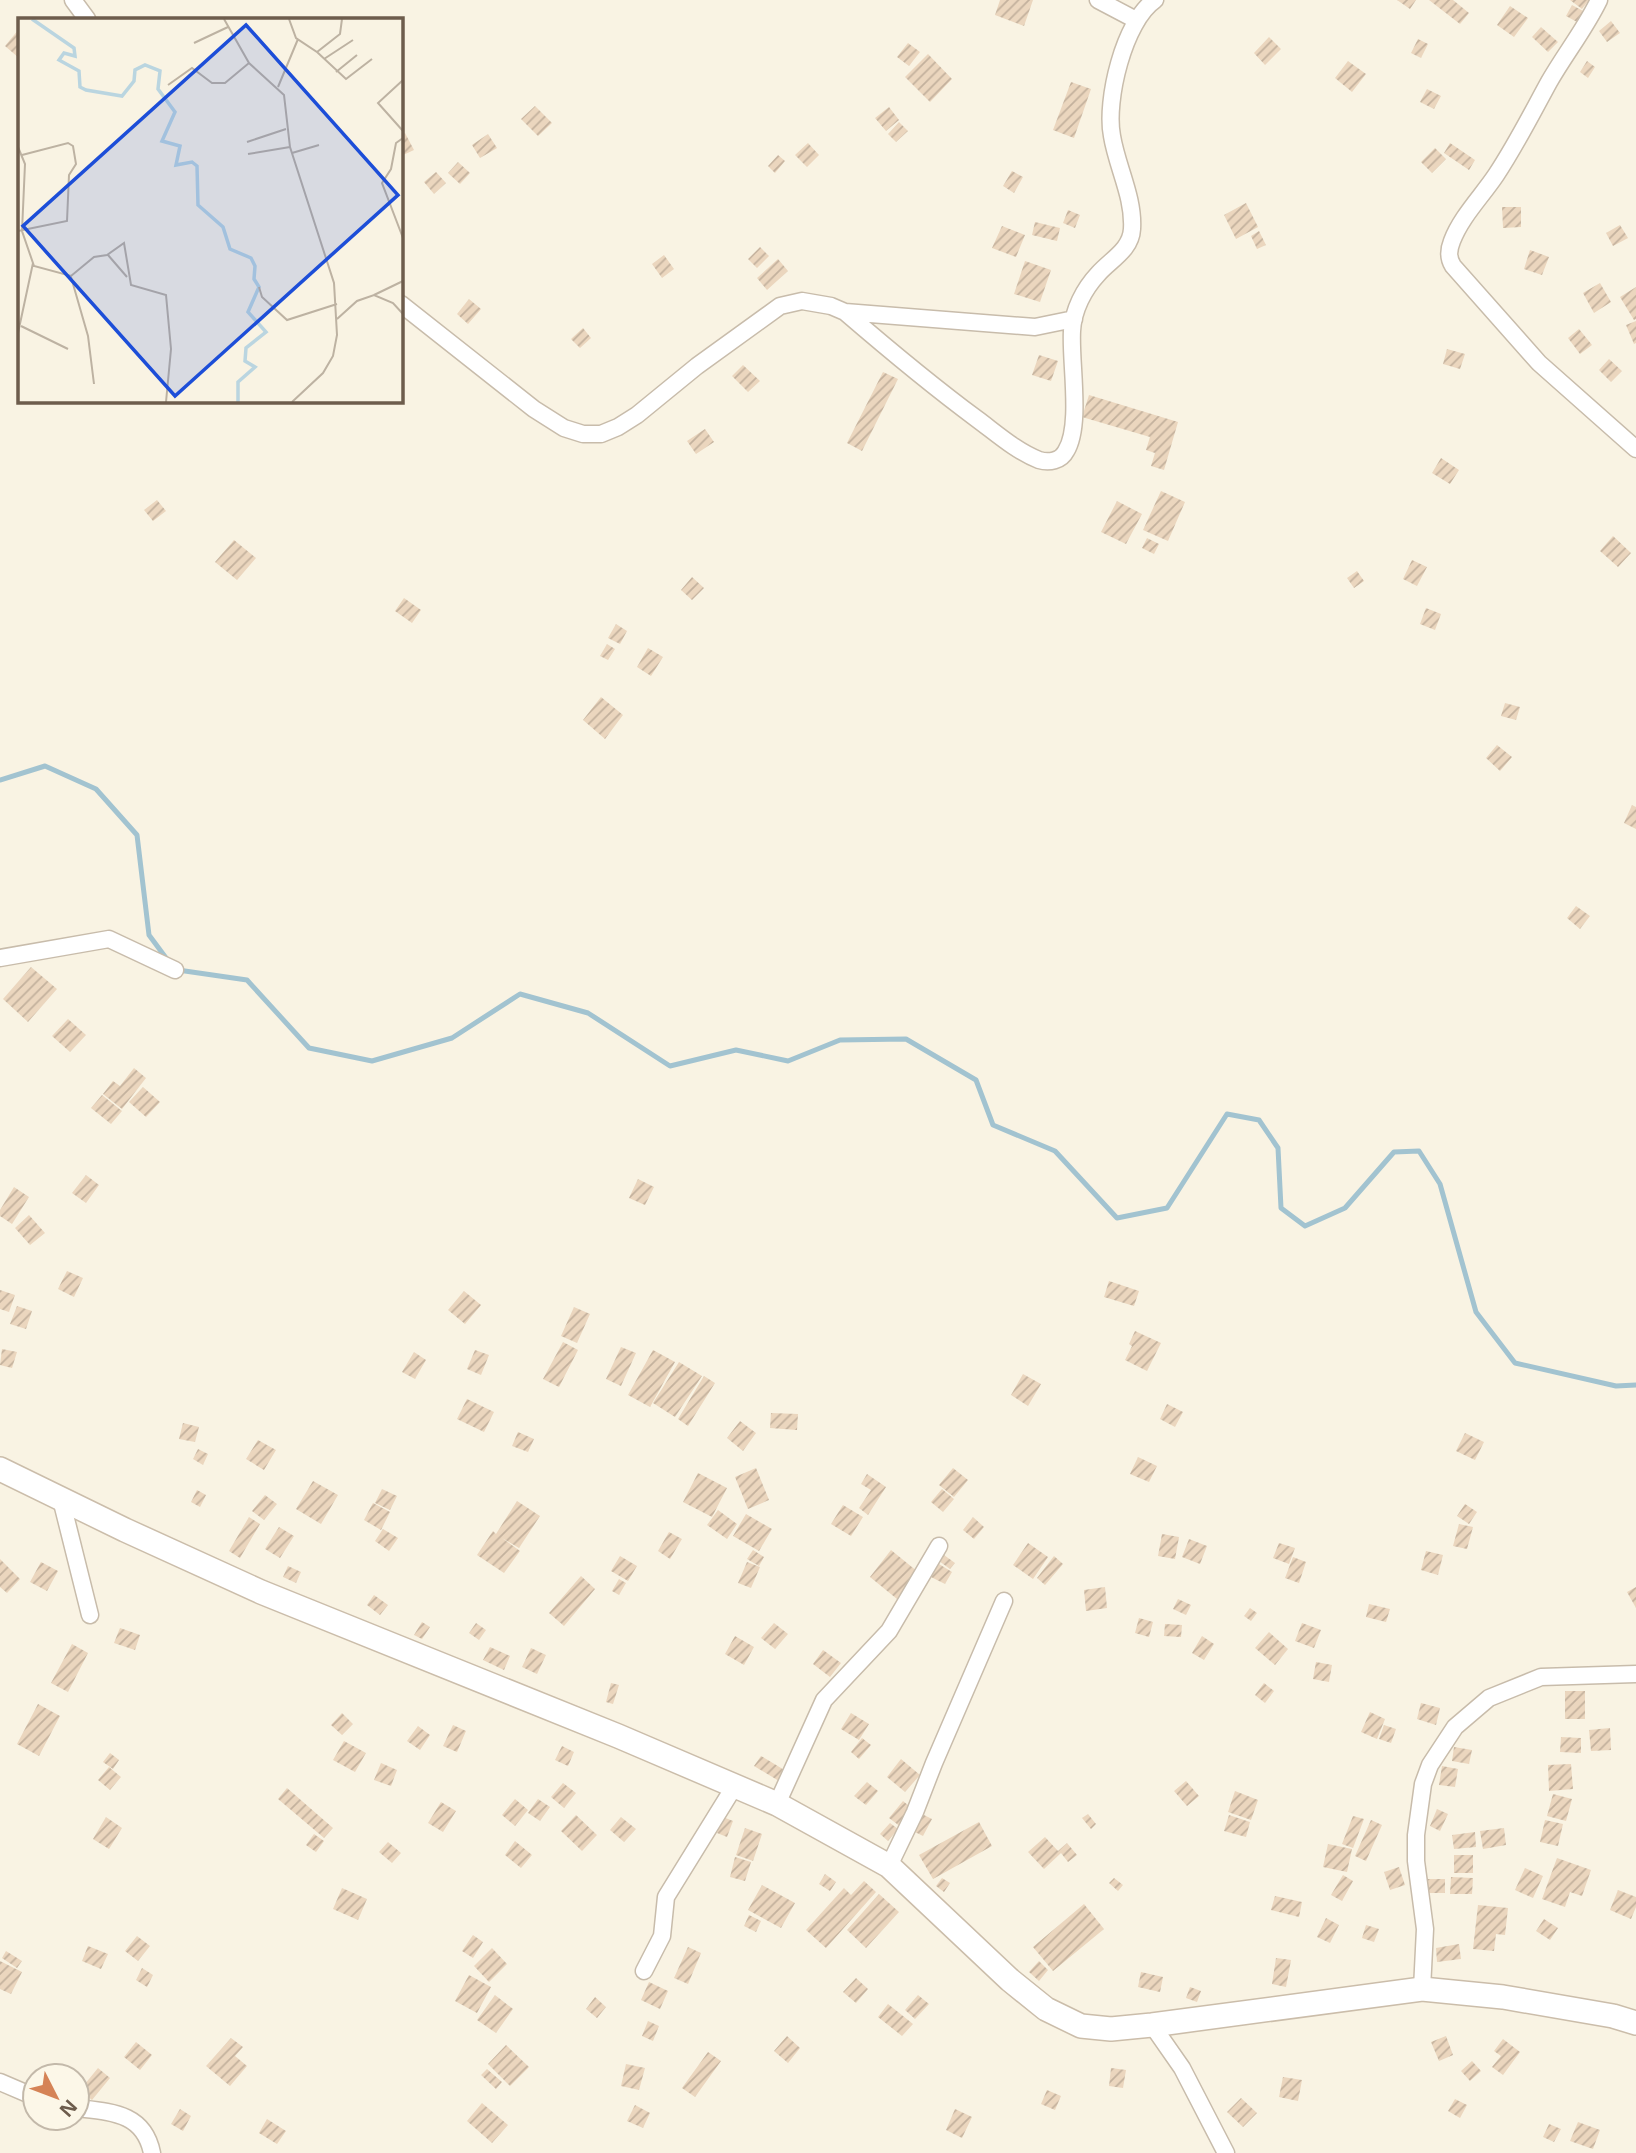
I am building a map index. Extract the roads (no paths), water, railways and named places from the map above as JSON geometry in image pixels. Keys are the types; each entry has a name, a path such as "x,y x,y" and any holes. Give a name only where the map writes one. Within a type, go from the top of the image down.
{"street":[{"path":"73,0 86,18"},
{"path":"1098,0 1136,20"},
{"path":"402,305 534,409 564,428 583,434 601,434 637,415 697,366 780,306 802,300 831,306 845,312 926,381 1015,447 1041,461 1056,461 1065,454 1074,427 1072,328 1076,309 1086,289 1097,274 1126,246 1132,232 1132,212 1111,135 1111,111 1122,48 1136,20 1155,0"},
{"path":"1599,0 1591,18 1550,80 1497,174 1458,228 1450,247 1449,258 1453,266 1539,363 1636,449"},
{"path":"845,312 1035,327 1074,319"},
{"path":"0,958 109,939 175,970"},
{"path":"0,1468 261,1592 618,1736 777,1804 889,1866 1010,1980 1046,2009 1081,2026 1111,2029 1152,2025 1422,1989 1503,1997 1613,2016 1636,2023"},
{"path":"61,1499 90,1615"},
{"path":"777,1804 824,1700 889,1631 939,1546"},
{"path":"889,1866 915,1812 1004,1601"},
{"path":"1422,1989 1425,1929 1416,1861 1416,1835 1423,1784 1430,1765 1455,1727 1489,1698 1541,1677 1636,1674"},
{"path":"644,1971 662,1936 666,1898 734,1787"},
{"path":"1152,2025 1182,2068 1226,2153"},
{"path":"0,2082 21,2091"},
{"path":"91,2109 106,2111 141,2125 149,2138 152,2153"}],"waterway":[{"path":"0,780 45,766 96,789 137,835 149,935 169,962"},
{"path":"178,970 247,980 309,1048 372,1061 452,1038 520,994 588,1013 670,1066 736,1050 788,1061 840,1040 906,1039 976,1080 993,1125 1055,1151 1117,1218 1167,1208 1227,1114 1259,1120 1278,1148 1281,1208 1305,1226 1345,1208 1394,1152 1419,1151 1440,1184 1476,1312 1515,1363 1616,1386 1636,1385"}]}
